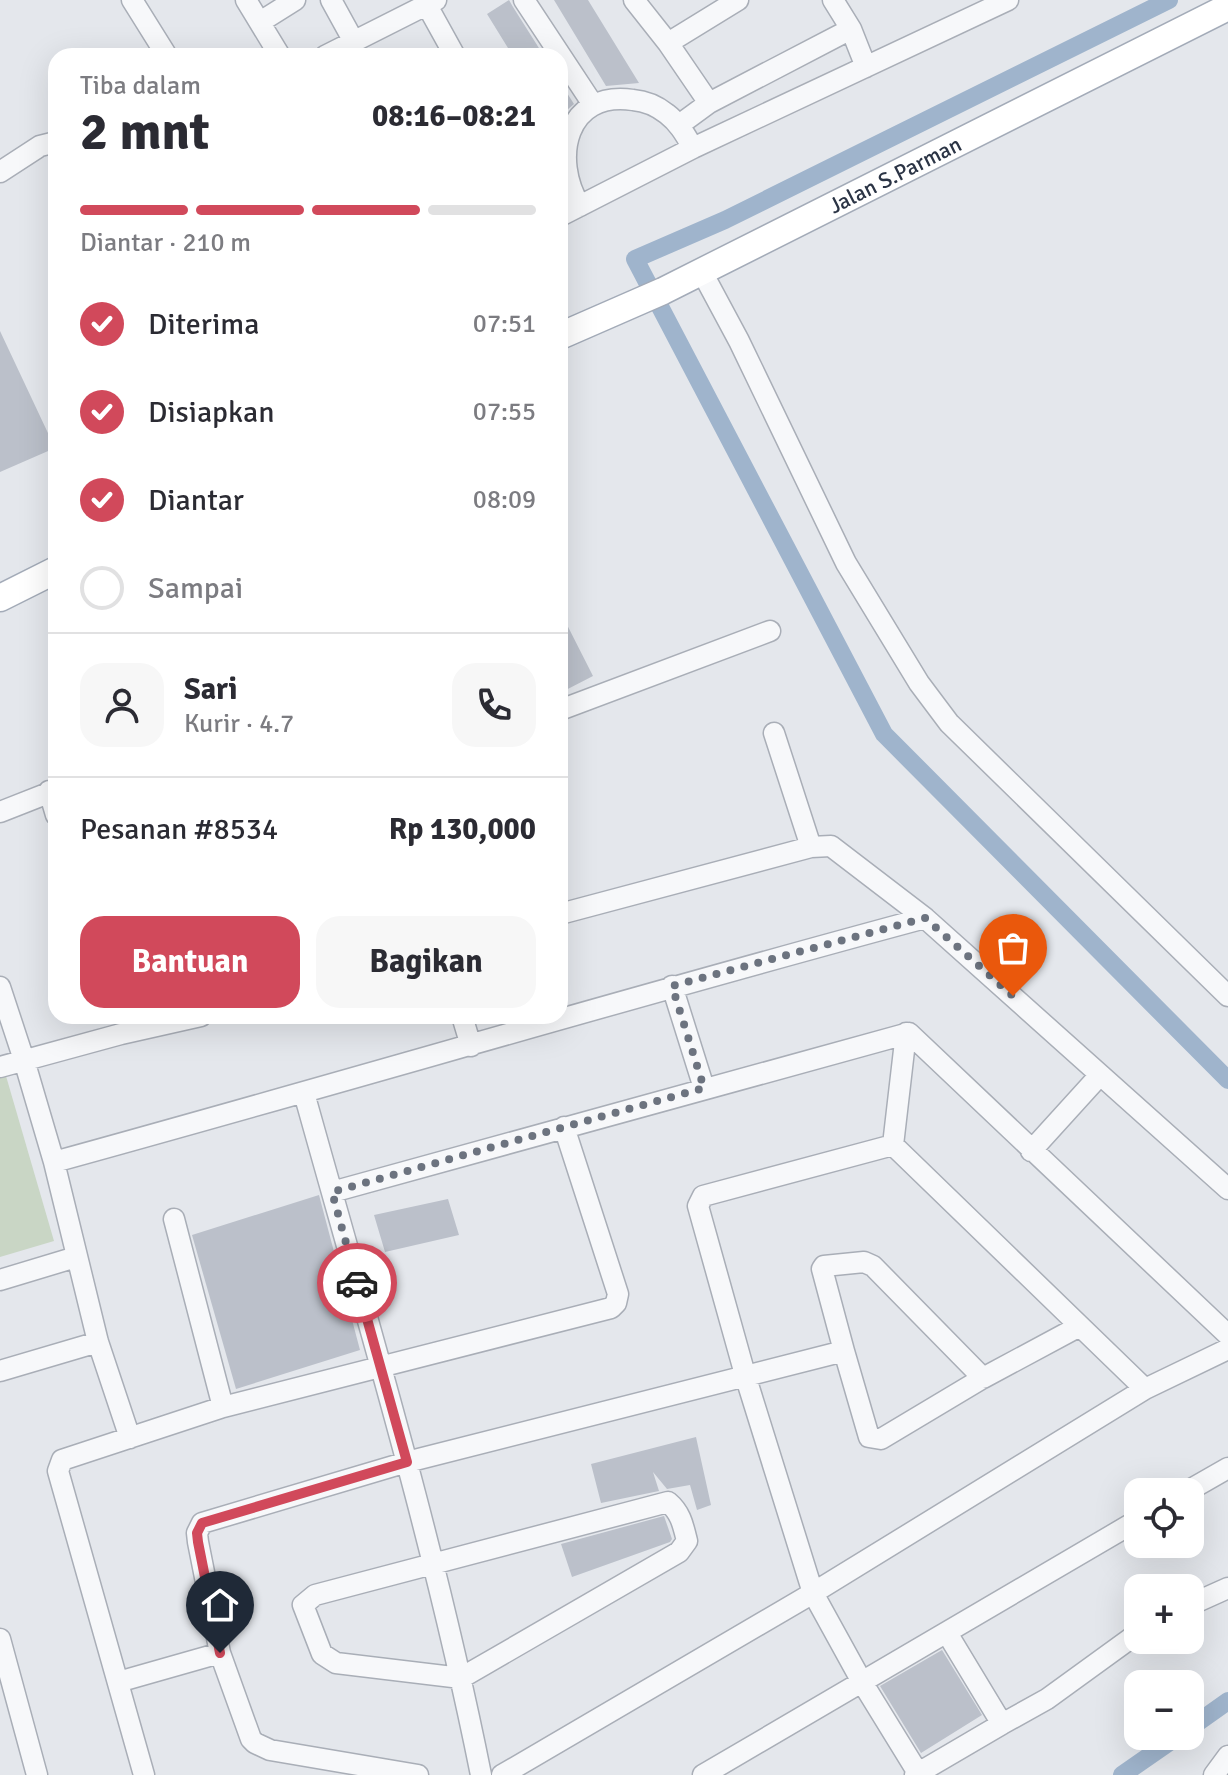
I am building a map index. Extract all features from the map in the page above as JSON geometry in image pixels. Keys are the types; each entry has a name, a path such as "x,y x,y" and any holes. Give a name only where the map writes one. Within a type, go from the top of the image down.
{"main road":[{"name":"Jalan S.Parman","path":"568,333 702,272 1228,7"},
{"path":"0,598 48,574"}],"street":[{"path":"132,0 162,48"},
{"path":"246,0 275,48"},
{"path":"260,22 295,0"},
{"path":"331,0 353,40"},
{"path":"524,0 556,48"},
{"path":"634,0 709,103"},
{"path":"668,43 738,0"},
{"path":"833,0 851,29 866,67"},
{"path":"568,212 693,148 1008,0"},
{"path":"339,48 429,2 451,48"},
{"path":"679,125 709,103 851,29"},
{"path":"568,67 592,103"},
{"path":"568,146 572,131 592,103 607,99 641,101 658,108 679,125 693,148"},
{"path":"0,172 48,144"},
{"path":"568,179 580,206"},
{"path":"702,272 739,341 846,563 919,683 949,723 1228,996"},
{"path":"568,707 770,631"},
{"path":"774,733 811,847"},
{"path":"0,812 48,792"},
{"path":"568,912 811,847 831,846 925,918 1228,1189"},
{"path":"568,1017 925,918"},
{"path":"672,986 704,1088"},
{"path":"0,987 54,1162 98,1342 130,1438"},
{"path":"464,1024 471,1046"},
{"path":"54,1162 545,1024"},
{"path":"0,1067 118,1025"},
{"path":"893,1145 906,1033"},
{"path":"332,1192 906,1033 1228,1335"},
{"path":"1031,1151 1100,1075"},
{"path":"304,1093 407,1462 461,1678 481,1775"},
{"path":"144,1775 58,1471 62,1460 223,1407 611,1308 618,1294 564,1127"},
{"path":"893,1145 1145,1389"},
{"path":"893,1145 699,1199 698,1206 746,1378 813,1593 917,1774 1047,1699 1124,1643"},
{"path":"174,1219 223,1407"},
{"path":"0,1280 76,1257"},
{"path":"983,1378 873,1266 864,1262 824,1266 822,1269 869,1437 881,1439 983,1378 1078,1327"},
{"path":"0,1371 98,1342"},
{"path":"502,1775 813,1593 1145,1389 1228,1349"},
{"path":"418,1775 270,1750 255,1743 248,1733 220,1653 198,1542 197,1533 202,1523 407,1462 844,1351"},
{"path":"1204,1482 1228,1468"},
{"path":"668,1502 677,1509 687,1541 679,1552 461,1678 327,1660 303,1605 315,1595 432,1563 668,1502"},
{"path":"703,1775 1124,1528"},
{"path":"1204,1599 1228,1588"},
{"path":"947,1633 1002,1724"},
{"path":"0,1639 37,1775"},
{"path":"118,1682 220,1653"},
{"path":"1214,1775 1228,1756"}],"green space":[{"path":"6,1076 54,1241 0,1257 0,1078"}],"building":[{"path":"509,0 539,48 508,48 487,14"},
{"path":"554,0 588,0 639,83 606,86"},
{"path":"568,95 574,104 568,109"},
{"path":"0,331 48,433 48,451 0,472"},
{"path":"568,627 593,676 568,689"},
{"path":"319,1195 360,1350 236,1389 192,1235"},
{"path":"448,1199 459,1235 385,1252 374,1215"},
{"path":"696,1437 711,1505 697,1510 690,1485 667,1489 653,1472 659,1491 601,1503 591,1464"},
{"path":"664,1516 672,1539 670,1542 572,1577 561,1544"},
{"path":"942,1650 982,1715 921,1753 880,1686"}],"waterway":[{"path":"1169,0 725,220 635,259 884,734 1228,1080"},
{"path":"1204,1718 1228,1701"},
{"path":"1122,1775 1158,1750"}],"way so far":[{"path":"357,1283 332,1192 704,1088 672,986 925,918 1013,996"}],"route":[{"path":"220,1653 198,1542 199,1526 205,1521 407,1462 357,1283"}]}
